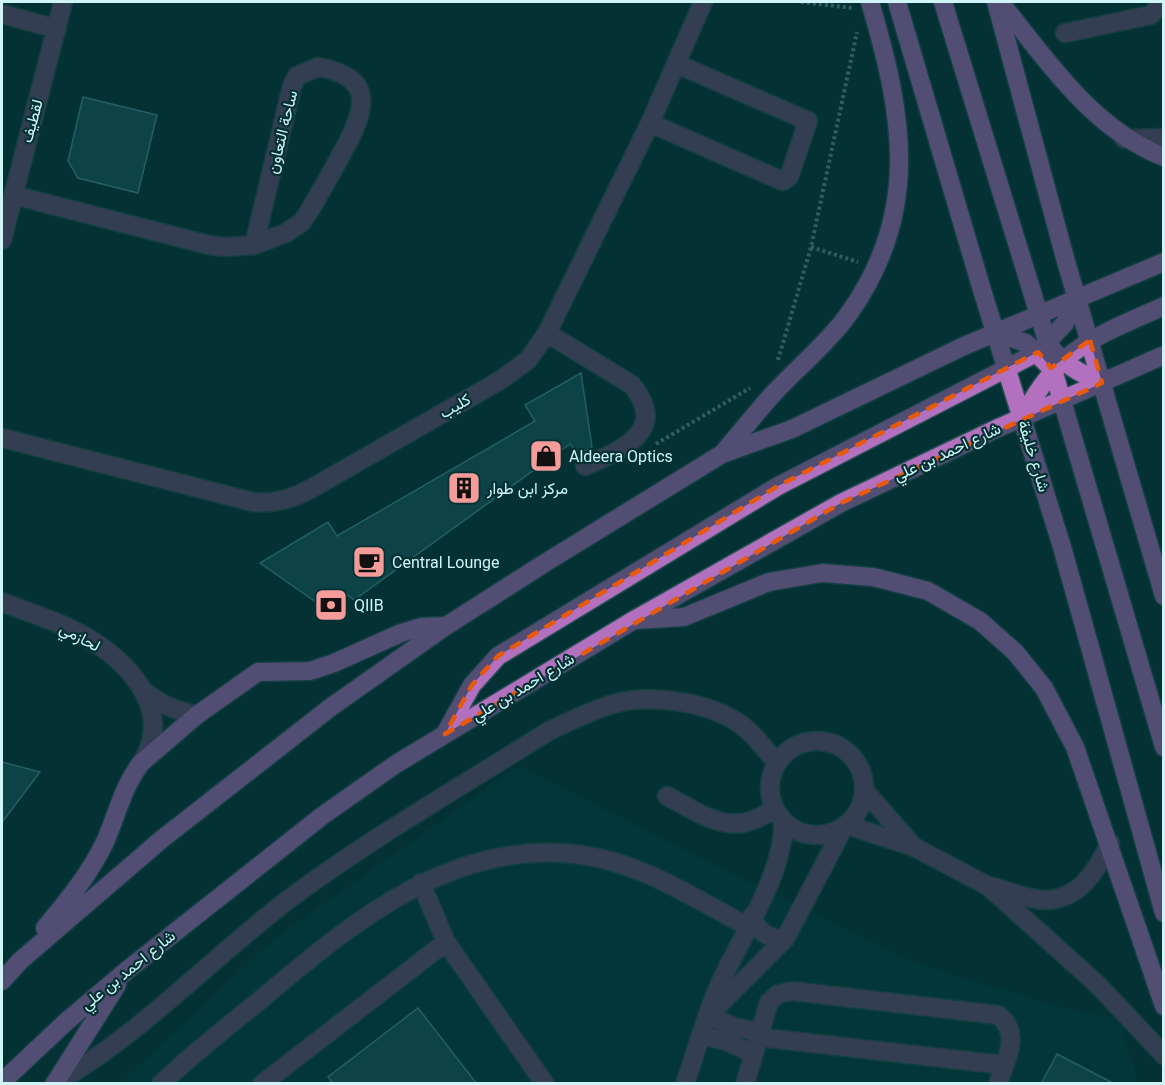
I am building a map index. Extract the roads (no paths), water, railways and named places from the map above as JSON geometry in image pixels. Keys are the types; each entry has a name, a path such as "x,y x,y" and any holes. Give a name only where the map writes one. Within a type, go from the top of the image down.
{"main road":[{"name":"شارع خليفة","path":"897,2 1023,417 1164,913"},
{"path":"943,2 1037,315 1043,348 1057,365 1102,383"},
{"path":"998,2 1090,109 1124,139 1164,157"},
{"path":"998,2 1077,297 1164,596"},
{"path":"723,454 773,394 835,331 861,295 876,268 897,200 900,144 893,85 862,5"},
{"path":"20,961 162,839 331,707 446,626 723,454 792,429 996,333 1164,262"},
{"path":"445,734 472,685 498,656 778,486 1043,348 1065,322 1077,297"},
{"path":"1023,417 1036,392 1057,365 1090,340 1164,306"},
{"path":"996,333 1043,348"},
{"name":"شارع احمد بن علي","path":"2,1082 68,1020 126,971 322,816 396,764 634,620 841,502 1023,417 1164,355"},
{"path":"1057,365 1062,400 1164,747"},
{"path":"634,620 684,617 769,582 822,573 873,577 928,591 980,621 1015,652 1044,688 1075,747 1110,843 1164,1006"},
{"path":"2,981 90,870 105,842 122,795 141,763 197,715 258,672 310,670 334,663 401,633 421,627 446,626"},
{"path":"55,1083 126,971"}],"street":[{"name":"لقطيف","path":"2,240 63,2"},
{"name":"كليب","path":"2,438 254,502 285,501 314,487 516,370 528,360 548,333 650,123 703,2"},
{"path":"1065,33 1150,15 1163,2"},
{"path":"2,14 57,29"},
{"path":"650,123 780,180 783,181 789,177 808,121 677,64"},
{"name":"ساحة التعاون","path":"13,195 209,245 254,245 286,233 302,222 358,125 363,105 362,95 345,75 318,67 297,76 292,86 254,245"},
{"path":"1124,139 1164,138"},
{"path":"548,333 632,385 640,395 644,408 644,421 640,434 631,444 585,466"},
{"name":"لحازمي","path":"2,602 76,632 103,647 127,669 144,691 159,703 178,711 197,715"},
{"name":"لحازمي","path":"141,763 149,750 155,720 144,691"},
{"path":"55,1083 95,1060 250,930 346,859 539,738 583,714 615,703 651,700 694,705 716,711 736,721 776,762"},
{"path":"685,1083 710,1015 716,991 778,860 778,815 769,793 770,777 776,762 786,751 800,744 815,741 830,743 844,750 855,760 862,775 864,790 859,809 845,826 785,939 710,1015"},
{"path":"864,790 914,847"},
{"path":"667,796 711,820 733,825 778,815"},
{"path":"778,815 794,830 807,835 822,836 845,826 914,847 988,886 1043,900 1068,896 1096,872 1110,843"},
{"path":"172,1080 327,944 375,910 421,883 472,862 526,853 582,855 635,868 750,921 763,933 777,939 785,939"},
{"path":"421,883 446,942 545,1083"},
{"path":"988,886 1098,985 1164,1055"},
{"path":"262,1083 446,942"},
{"path":"745,1083 770,1002 785,991 990,1012 1005,1020 1013,1037 998,1083"},
{"path":"710,1015 757,1041"},
{"path":"702,1035 729,1042 757,1041 1004,1065"}],"place":[{"name":"Aldeera Optics","path":"546,456"},
{"name":"مركز ابن طوار","path":"464,488"},
{"name":"Central Lounge","path":"369,562"},
{"name":"QIIB","path":"331,605"}]}
